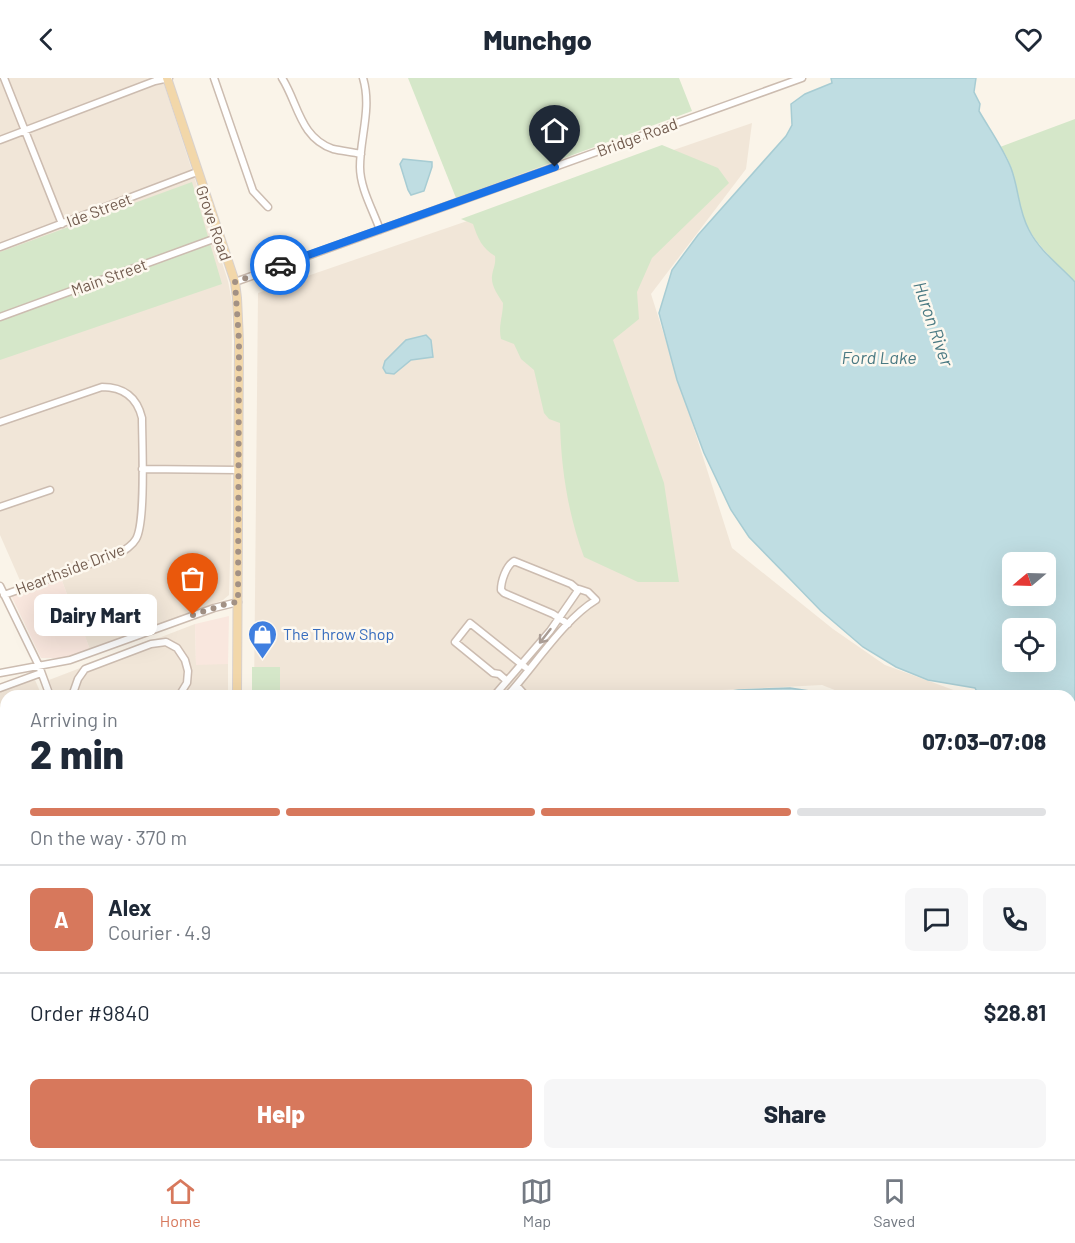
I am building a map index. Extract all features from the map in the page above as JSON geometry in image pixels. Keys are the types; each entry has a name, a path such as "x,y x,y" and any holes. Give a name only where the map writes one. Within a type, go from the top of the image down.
{"main road":[{"name":"Grove Road","path":"168,78 235,282 239,341 237,690"}],"street":[{"path":"4,78 62,224"},
{"path":"0,140 168,78"},
{"path":"214,78 253,191 268,207"},
{"path":"282,78 301,120 312,135 333,148 361,154"},
{"path":"363,78 368,103 361,154 361,179 380,230"},
{"name":"Bridge Road","path":"235,282 802,78"},
{"name":"Ide Street","path":"0,247 197,172"},
{"name":"Main Street","path":"0,316 219,237"},
{"name":"Hearthside Drive","path":"0,422 102,387 117,388 126,393 140,408 142,418 140,528 136,539 118,554 4,595"},
{"path":"142,468 238,470"},
{"path":"0,507 50,490"},
{"path":"513,690 568,624 585,607 596,600 588,592 578,590 518,562 510,564 501,584 501,590 568,624"},
{"path":"0,586 48,690"},
{"path":"499,690 523,664 578,590"},
{"path":"0,688 40,669 214,608 238,602"},
{"path":"507,681 455,642 470,623 523,664 529,672"},
{"path":"74,690 85,669 160,642 172,644 185,660 188,671 187,682 182,690"},
{"path":"0,673 40,669"},
{"path":"517,686 521,690"}],"shaded area":[{"path":"0,78 162,78 228,281 232,302 229,595 223,600 90,650 83,631 80,631 59,572 22,585 0,535"},
{"path":"752,123 746,169 651,294 732,548 833,629 885,665 954,690 835,690 822,685 721,690 254,690 258,293"},
{"path":"59,572 80,631 83,630 90,650 65,658 41,658 8,589"},
{"path":"229,616 228,664 196,665 195,624"},
{"path":"195,624 196,664 228,664 228,690 53,690 49,680"},
{"path":"35,680 39,690 3,690"}],"green space":[{"path":"408,78 679,78 692,111 456,198"},
{"path":"1075,119 1075,282 1046,252 1027,226 1020,208 1010,163 1000,147"},
{"path":"662,145 718,168 729,183 652,258 637,292 639,319 613,340 664,483 679,582 638,582 584,557 566,491 560,423 549,419 544,413 534,370 521,359 514,344 501,339 503,303 492,280 495,256 481,243 473,224 461,219"},
{"path":"192,182 222,284 0,360 0,252"},
{"path":"252,667 280,667 280,690 252,690"}],"water":[{"name":"Ford Lake","path":"831,78 976,78 974,92 980,104 979,111 1011,168 1029,230 1044,251 1075,282 1075,690 976,690 928,680 896,667 863,647 821,611 749,537 731,510 704,453 677,380 659,313 672,270 698,235 786,136 792,125 791,104 805,94 832,83"},
{"path":"403,159 432,162 424,191 411,195 400,164"},
{"path":"426,335 431,340 433,357 411,360 394,374 386,373 383,368 385,361 406,340"},
{"path":"790,688 803,690 738,690"}],"way so far":[{"path":"193,615 238,602 239,341 235,282 280,265"}],"place":[{"name":"Dairy Mart","path":"193,615"},
{"name":"The Throw Shop","path":"262,660"}],"route":[{"path":"280,265 555,167"}],"water label":[{"name":"Huron River","path":"933,324"}]}
